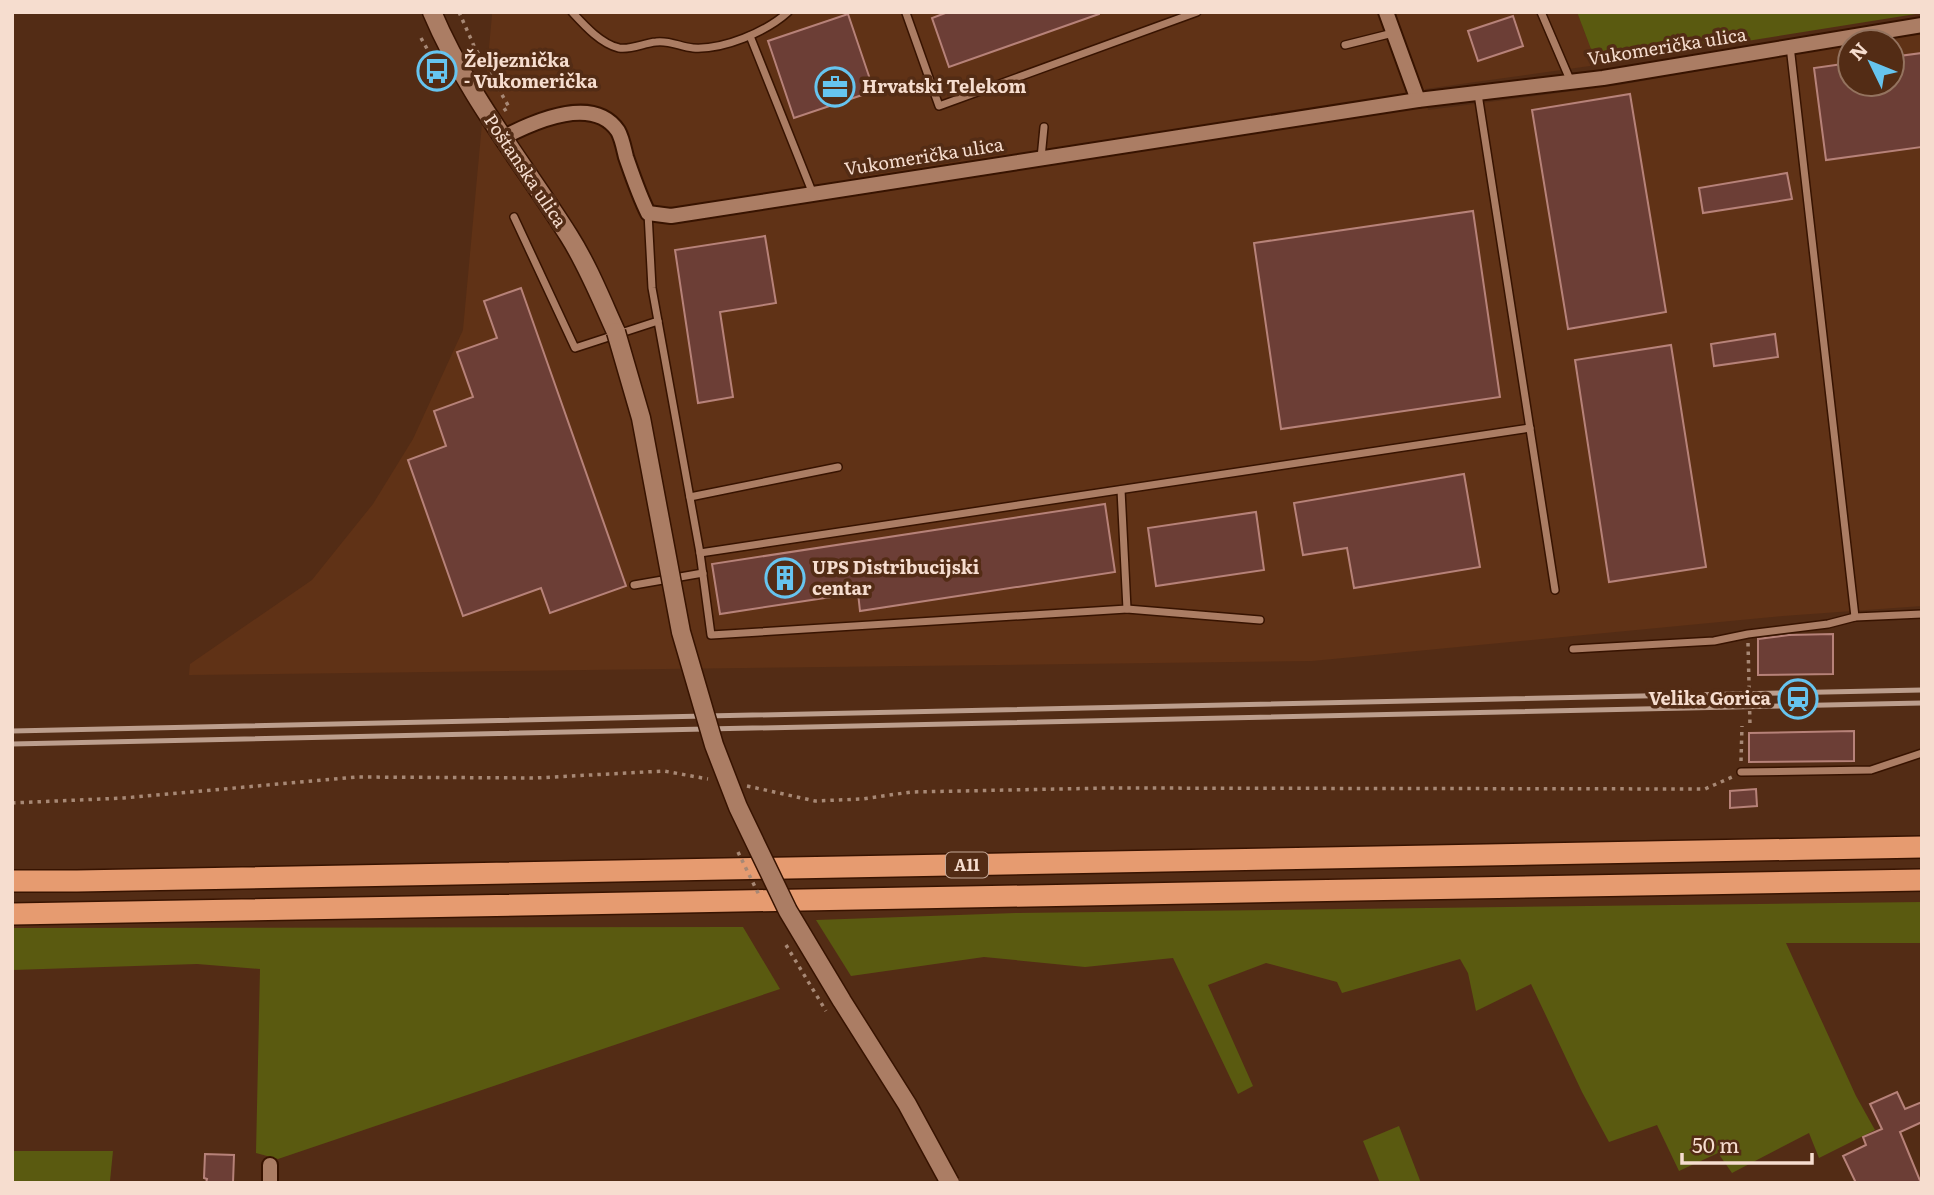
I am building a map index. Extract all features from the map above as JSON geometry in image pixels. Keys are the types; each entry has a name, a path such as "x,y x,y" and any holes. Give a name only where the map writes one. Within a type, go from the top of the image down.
{"highway":[{"name":"A11","path":"12,881 1922,847"},
{"name":"A11","path":"12,914 1922,880"}],"main road":[{"name":"Poštanska ulica","path":"432,12 456,64 490,120 570,238 616,332 641,418 681,632 714,745 738,807 794,922 834,990 908,1104 950,1183"}],"street":[{"path":"1386,12 1418,100"},
{"name":"Vukomerička ulica","path":"648,214 671,216 1418,100 1571,82 1922,25"},
{"path":"504,138 530,124 557,116 583,112 604,117 618,132 637,192 648,214"},
{"path":"270,1165 270,1183"}],"lane":[{"path":"572,12 607,43 620,48 658,41 706,48 750,36 788,12"},
{"path":"907,12 939,106 1196,12"},
{"path":"1541,12 1571,82"},
{"path":"1345,45 1393,33"},
{"path":"750,36 813,194"},
{"path":"1790,46 1855,617"},
{"path":"1478,93 1555,590"},
{"path":"1041,159 1044,127"},
{"path":"648,214 652,288 701,553 711,635 1127,609 1260,620"},
{"path":"514,217 575,348 658,321"},
{"path":"701,553 1530,428"},
{"path":"690,497 838,467"},
{"path":"1122,490 1127,609"},
{"path":"634,585 703,573"},
{"path":"1573,649 1714,641 1828,624 1855,617 1922,614"},
{"path":"1741,772 1871,770 1922,753"}],"path":[{"path":"1748,634 1750,725"},
{"path":"740,785 815,801 862,799 911,792 1079,789 1705,789 1741,772 1742,726"},
{"path":"12,803 124,798 356,777 535,778 664,771 715,780"}],"shaded area":[{"path":"491,12 1577,12 1597,65 1425,89 1428,110 1619,85 1836,47 1836,98 1906,98 1906,36 1922,34 1922,606 1783,616 1312,661 189,675 190,664 312,580 373,504 413,439 463,330"},
{"path":"1577,12 1922,12 1922,13 1597,65"},
{"path":"1922,902 1922,943 1786,943 1856,1096 1875,1130 1819,1158 1809,1133 1732,1173 1718,1153 1679,1171 1657,1125 1609,1142 1531,984 1476,1011 1468,973 1460,959 1342,993 1337,982 1266,963 1208,985 1253,1086 1238,1094 1173,958 1085,967 984,957 851,976 816,920 1015,913"},
{"path":"743,927 780,989 278,1159 256,1153 260,969 197,964 12,970 12,928"},
{"path":"1399,1126 1421,1183 1380,1183 1363,1141"},
{"path":"12,1151 113,1151 110,1181 12,1183"}],"building":[{"path":"948,12 1099,14 949,67 932,18"},
{"path":"848,14 874,91 794,118 768,41"},
{"path":"1513,16 1523,46 1478,61 1468,31"},
{"path":"1922,53 1922,147 1826,160 1814,68 1836,65 1836,98 1906,98 1906,55"},
{"path":"1630,94 1666,312 1568,329 1532,110"},
{"path":"1787,173 1792,199 1703,213 1699,188"},
{"path":"1473,211 1500,397 1281,429 1254,243"},
{"path":"765,236 776,303 720,312 733,397 698,403 675,250"},
{"path":"521,288 626,586 550,613 541,588 463,616 408,460 446,446 434,411 473,397 457,352 497,338 484,301"},
{"path":"1775,334 1778,357 1714,366 1711,344"},
{"path":"1671,345 1706,567 1609,582 1575,360"},
{"path":"1464,474 1480,567 1354,588 1347,548 1303,555 1294,503"},
{"path":"1105,504 1115,572 860,611 858,593 720,614 712,564"},
{"path":"1256,512 1264,570 1156,586 1148,528"},
{"path":"1833,634 1833,674 1758,675 1758,639"},
{"path":"1854,731 1854,761 1749,762 1749,733"},
{"path":"1756,789 1757,806 1730,808 1730,791"},
{"path":"1897,1092 1905,1109 1922,1102 1922,1122 1900,1132 1921,1183 1856,1183 1843,1156 1866,1145 1863,1137 1882,1129 1870,1104"},
{"path":"205,1154 234,1155 233,1183 206,1183"}],"railway":[{"path":"12,731 1922,690"},
{"path":"12,744 1922,703"}],"place":[{"name":"Željeznička - Vukomerička","path":"437,71"},
{"name":"Hrvatski Telekom","path":"835,87"},
{"name":"UPS Distribucijski centar","path":"785,578"},
{"name":"Velika Gorica","path":"1798,699"}]}
